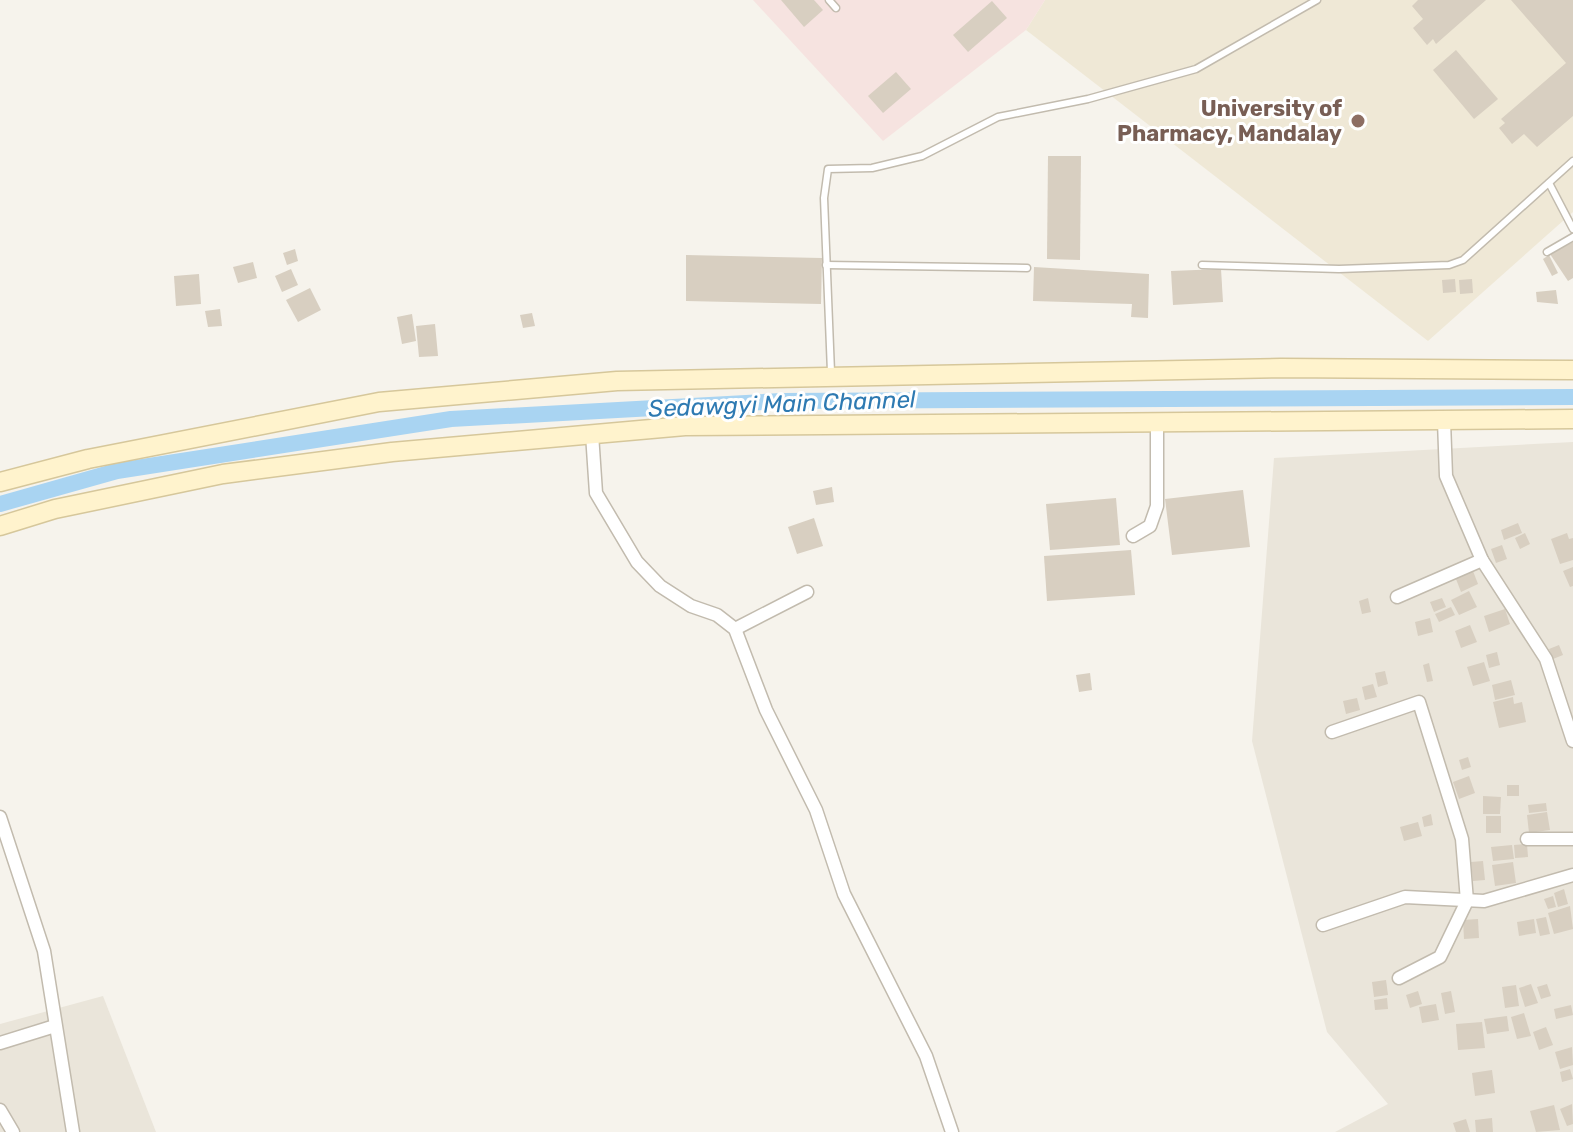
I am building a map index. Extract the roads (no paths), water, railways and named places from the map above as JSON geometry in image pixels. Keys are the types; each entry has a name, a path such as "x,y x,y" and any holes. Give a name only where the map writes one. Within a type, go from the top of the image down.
{"street":[{"path":"0,482 88,459 379,402 617,381 1281,368 1573,370"},
{"path":"0,526 55,509 223,474 392,452 685,426 1573,419"},
{"path":"1133,536 1150,526 1157,506 1157,421"},
{"path":"1444,421 1446,476 1482,560 1546,659 1573,741"},
{"path":"592,434 596,493 637,562 660,586 691,606 717,615 735,629 766,710 816,810 844,894 926,1056 952,1132"},
{"path":"1397,597 1482,560"},
{"path":"735,629 807,592"},
{"path":"1332,732 1419,702 1462,839 1467,901 1440,957 1399,978"},
{"path":"0,817 44,951 73,1132"},
{"path":"1527,839 1573,839"},
{"path":"1323,925 1405,897 1484,901 1573,875"},
{"path":"0,1043 55,1026"},
{"path":"0,1110 13,1132"}],"lane":[{"path":"829,0 836,8"},
{"path":"831,378 824,198 828,169 872,168 922,156 998,117 1088,99 1196,69 1317,0"},
{"path":"1202,265 1339,269 1449,265 1463,260 1573,161"},
{"path":"1549,183 1573,229"},
{"path":"1547,252 1573,237"},
{"path":"826,265 1027,268"}],"waterway":[{"name":"Sedawgyi Main Channel","path":"0,504 117,471 451,419 781,401 1573,397"}],"place":[{"name":"University of Pharmacy, Mandalay","path":"1358,121"}]}
